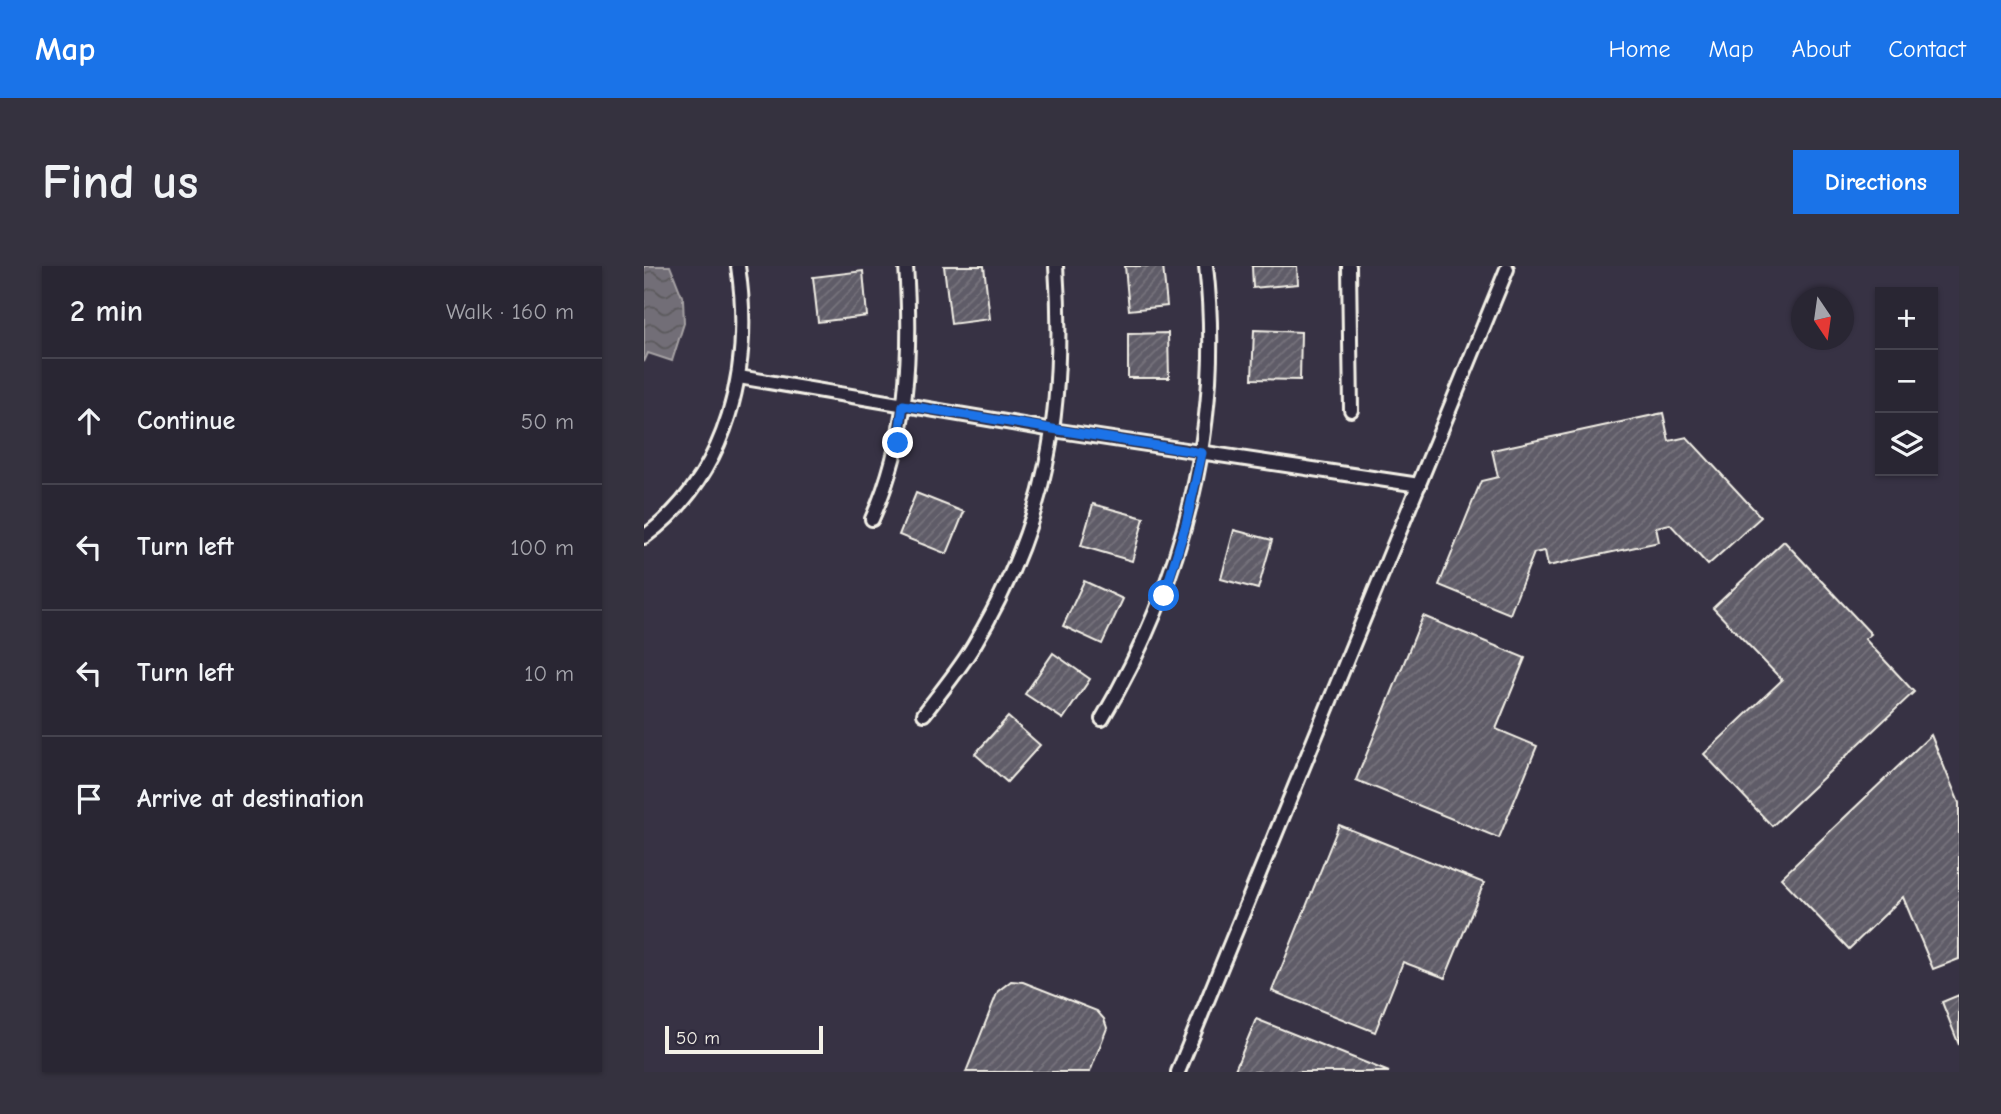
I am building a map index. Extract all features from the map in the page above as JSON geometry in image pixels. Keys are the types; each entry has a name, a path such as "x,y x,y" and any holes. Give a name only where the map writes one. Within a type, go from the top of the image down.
{"lane":[{"path":"644,537 671,517 714,454 728,418 739,377 743,299 738,266"},
{"path":"872,519 887,485 898,443 909,359 906,266"},
{"path":"925,714 974,646 1019,559 1043,488 1059,393 1061,337 1056,266"},
{"path":"1102,719 1133,667 1164,596 1186,524 1202,453 1211,371 1210,305 1206,266"},
{"path":"1349,266 1351,410"},
{"path":"1178,1072 1507,269"},
{"path":"739,377 1053,430 1419,485"}],"water":[{"path":"644,266 670,266 683,299 684,323 672,361 648,353 644,362"}],"building":[{"path":"944,266 984,266 990,319 951,324"},
{"path":"1125,266 1163,266 1167,306 1129,310"},
{"path":"1252,266 1297,266 1298,284 1253,288"},
{"path":"863,271 867,316 818,322 813,277"},
{"path":"1254,330 1301,332 1300,380 1252,379"},
{"path":"1168,333 1169,378 1128,378 1128,334"},
{"path":"1663,413 1669,441 1687,437 1761,517 1708,565 1670,524 1656,527 1659,542 1548,566 1545,551 1534,553 1510,614 1439,585 1481,481 1498,477 1492,450"},
{"path":"916,493 964,512 947,554 899,535"},
{"path":"1093,504 1144,518 1132,561 1081,546"},
{"path":"1234,530 1272,540 1258,589 1221,579"},
{"path":"1784,541 1871,634 1865,639 1914,692 1772,826 1704,754 1782,680 1713,608"},
{"path":"1084,581 1123,599 1102,644 1063,626"},
{"path":"1423,616 1525,658 1496,729 1537,746 1499,838 1356,780"},
{"path":"1053,653 1090,679 1063,719 1025,694"},
{"path":"1008,717 1040,745 1007,782 975,754"},
{"path":"1931,735 1959,803 1959,959 1933,969 1903,897 1849,949 1781,878"},
{"path":"1339,825 1484,883 1445,978 1403,962 1375,1032 1272,991"},
{"path":"1011,981 1023,982 1097,1011 1104,1019 1107,1028 1090,1072 966,1072 998,991"},
{"path":"1959,995 1959,1045 1942,1002"},
{"path":"1256,1019 1389,1072 1234,1072"}],"route":[{"path":"898,443 903,405 1202,453 1186,524 1164,596"}]}
